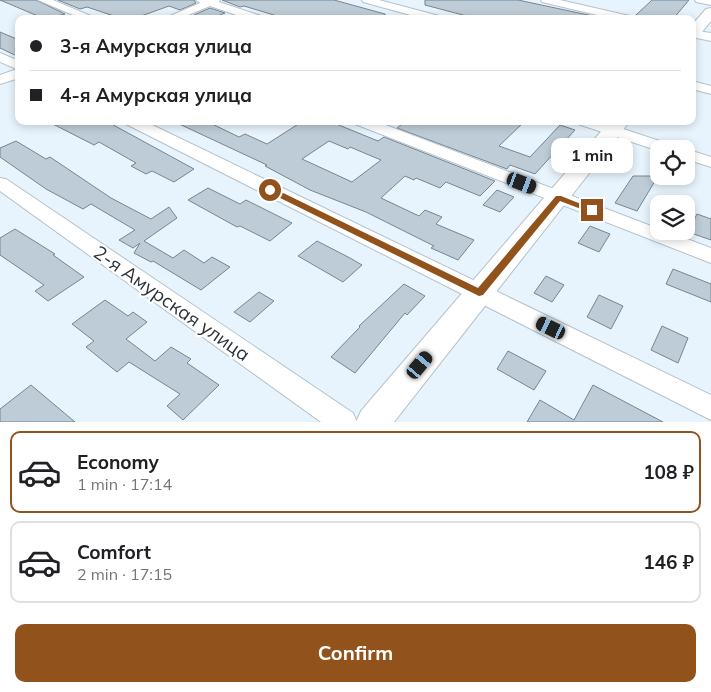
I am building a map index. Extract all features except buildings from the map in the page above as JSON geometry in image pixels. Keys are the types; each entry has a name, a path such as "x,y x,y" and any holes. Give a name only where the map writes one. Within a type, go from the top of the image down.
{"street":[{"path":"43,0 82,15"},
{"path":"367,0 424,15"},
{"path":"546,0 612,15"},
{"path":"700,0 711,2"},
{"path":"177,15 210,1 249,15"},
{"path":"696,30 711,12"},
{"path":"696,34 711,37"},
{"path":"0,57 15,64"},
{"path":"0,80 15,74"},
{"path":"696,86 711,90"},
{"path":"139,125 711,408"},
{"path":"370,125 711,256"},
{"path":"373,422 617,126 650,141"},
{"path":"695,157 711,162"},
{"name":"2-я Амурская улица","path":"0,183 343,422"}],"route":[{"path":"270,190 479,293 558,197 592,210"}]}
